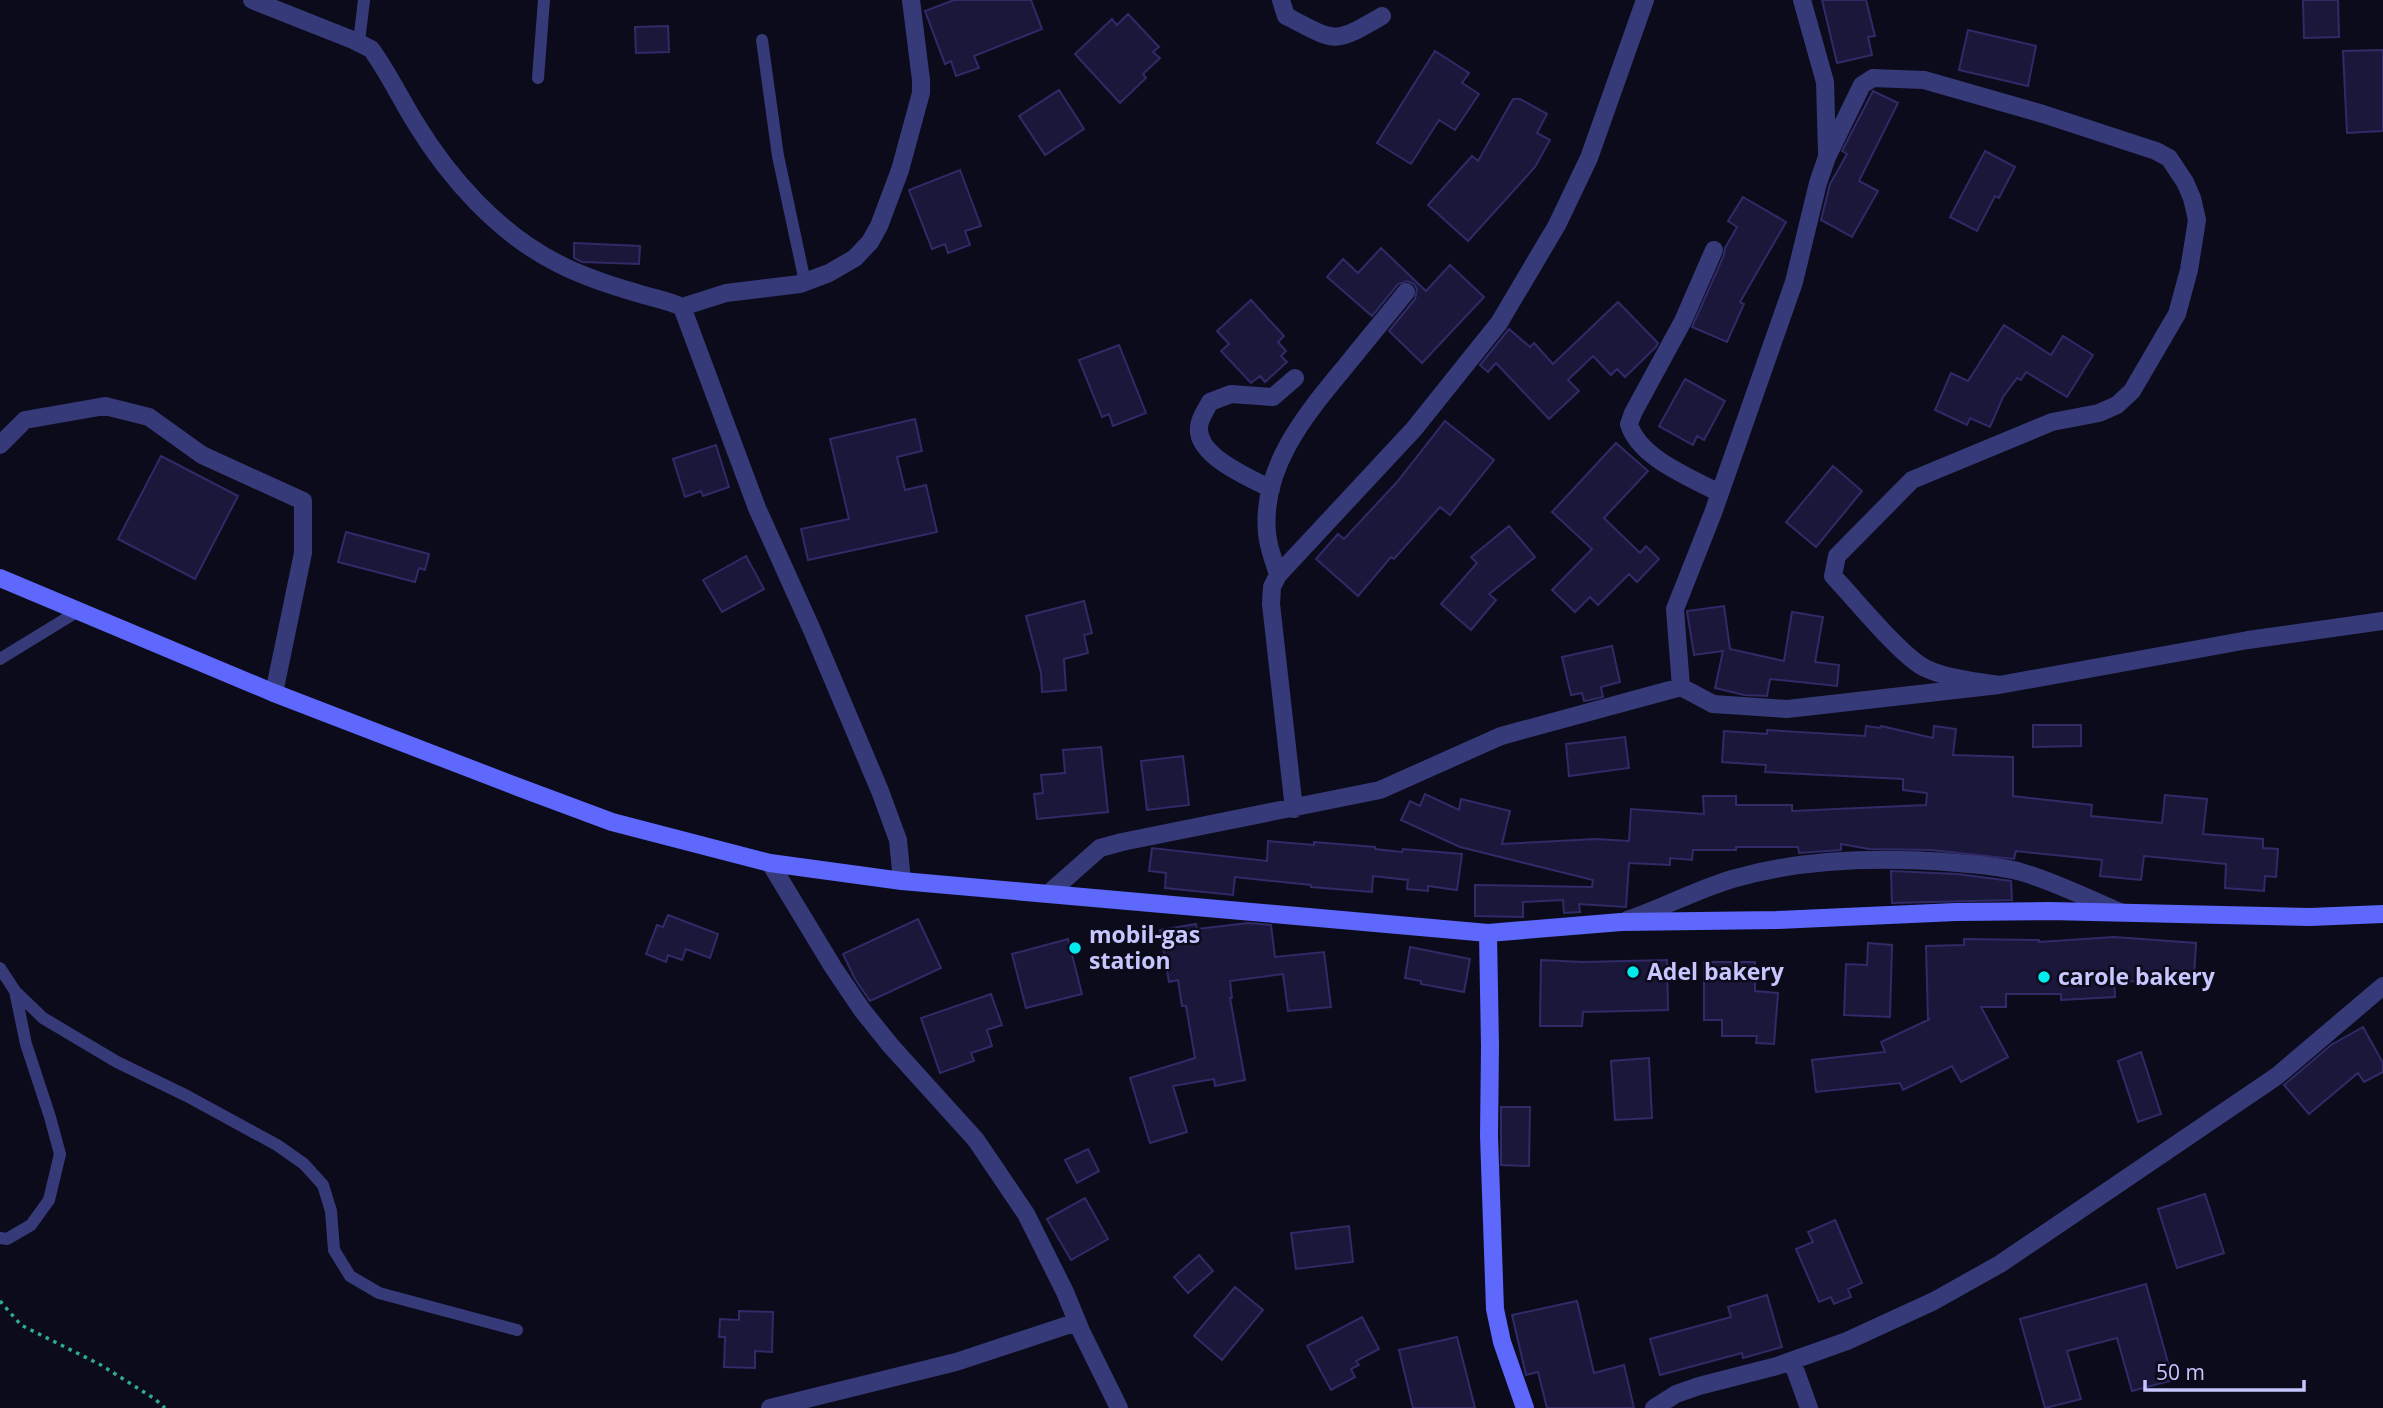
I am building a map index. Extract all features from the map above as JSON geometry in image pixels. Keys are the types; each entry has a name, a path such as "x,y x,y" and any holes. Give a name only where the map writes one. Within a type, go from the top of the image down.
{"main road":[{"path":"4,576 274,692 612,822 771,863 902,881 1488,933 1620,922 1777,920 1956,912 2120,912 2309,917 2383,914"},
{"path":"1488,933 1489,1136 1495,1309 1502,1342 1525,1408"}],"street":[{"path":"252,0 371,49 433,151 468,192 512,233 556,262 590,278 640,294 664,298 682,307 757,508 812,629 880,791 898,840 902,881"},
{"path":"682,307 726,293 779,288 805,282 829,273 855,258 870,242 879,226 900,170 921,93 911,0"},
{"path":"1281,0 1286,16 1329,38 1347,36 1382,16"},
{"path":"1294,808 1271,604 1272,587 1278,575 1414,429 1499,323 1557,225 1589,158 1645,0"},
{"path":"1802,0 1825,82 1828,157"},
{"path":"1681,687 1675,609 1794,282 1818,183 1857,93 1865,81 1872,78 1924,80 2017,106 2156,151 2169,158 2185,181 2197,220 2189,270 2177,314 2132,391 2117,405 2099,413 2052,422 1912,480 1837,556 1833,576 1899,646 1922,666 1936,673 1999,685"},
{"path":"1714,250 1683,321 1629,424 1639,443 1651,455 1719,493"},
{"path":"1278,575 1267,534 1271,489 1285,450 1308,412 1406,292"},
{"path":"1271,489 1223,463 1203,446 1199,424 1210,402 1231,394 1273,397 1295,378"},
{"path":"0,445 25,420 105,405 149,417 202,455 303,501 303,553 274,692"},
{"path":"1048,894 1100,848 1380,790 1501,736 1681,687 1713,704 1787,709 1999,685 2248,640 2383,621"},
{"path":"1620,922 1734,878 1767,871 1875,859 1961,863 2019,872 2048,881 2120,912"},
{"path":"771,863 832,967 862,1010 976,1140 1026,1214 1066,1292 1077,1322 1119,1408"},
{"path":"1654,1408 1676,1394 1699,1386 1792,1360 1847,1341 1934,1301 2000,1264 2268,1082 2383,986"},
{"path":"771,1408 956,1362 1077,1322"},
{"path":"1792,1360 1809,1408"}],"lane":[{"path":"359,42 364,0"},
{"path":"538,78 544,0"},
{"path":"762,40 778,156 805,282"},
{"path":"0,659 80,610"},
{"path":"0,968 15,990 43,1018 83,1044 198,1102 276,1145 304,1164 323,1185 331,1211 334,1250 350,1276 379,1293 517,1330"},
{"path":"0,1238 7,1239 31,1225 49,1200 60,1154 26,1044 15,990"}],"path":[{"path":"0,1301 21,1325 100,1365 155,1399 164,1408"}],"building":[{"path":"954,0 1031,0 1042,29 974,56 979,68 956,76 951,61 945,64 925,11"},
{"path":"1822,0 1866,0 1875,36 1868,37 1872,55 1837,63"},
{"path":"2303,0 2338,0 2339,37 2304,38"},
{"path":"1128,14 1159,47 1153,52 1160,58 1143,74 1146,78 1120,103 1075,54 1112,19 1117,25"},
{"path":"668,26 669,52 636,53 635,27"},
{"path":"1968,30 2036,46 2028,86 1959,70"},
{"path":"2383,50 2383,131 2347,133 2343,51"},
{"path":"1435,51 1469,73 1462,83 1479,94 1455,130 1439,120 1411,164 1377,143"},
{"path":"1059,90 1084,129 1045,155 1019,116"},
{"path":"1873,91 1898,103 1859,181 1878,191 1852,237 1821,220 1830,184 1847,154 1842,151"},
{"path":"1513,99 1520,99 1547,114 1537,133 1550,140 1535,167 1468,241 1428,205 1472,156 1478,161"},
{"path":"1985,151 2015,167 1999,198 1995,196 1977,231 1950,217"},
{"path":"960,170 981,226 965,231 970,245 948,253 945,244 932,249 909,190"},
{"path":"1743,197 1786,222 1740,302 1744,304 1727,342 1692,327 1725,248 1737,227 1728,221"},
{"path":"574,243 640,246 639,264 582,262 574,258"},
{"path":"1381,248 1426,291 1450,265 1484,297 1422,363 1389,331 1415,299 1417,289 1414,284 1407,281 1398,284 1372,316 1327,277 1343,259 1358,273"},
{"path":"1251,300 1284,336 1278,342 1286,351 1281,356 1287,362 1265,382 1260,376 1251,383 1221,351 1229,344 1217,331"},
{"path":"1618,302 1658,343 1656,347 1625,377 1617,369 1611,375 1593,356 1568,380 1579,391 1549,419 1496,363 1488,372 1480,365 1509,329 1530,347 1534,343 1553,364"},
{"path":"2004,325 2051,355 2063,336 2093,355 2067,397 2026,372 2021,380 2017,378 2003,397 1990,427 1970,418 1967,425 1935,410 1951,373 1968,381"},
{"path":"1119,345 1146,413 1113,426 1109,414 1102,417 1079,360"},
{"path":"1685,379 1725,401 1704,440 1697,436 1693,445 1659,426"},
{"path":"915,419 922,451 897,457 905,490 926,485 937,532 808,560 801,529 849,519 830,439"},
{"path":"1445,421 1494,460 1450,515 1440,507 1394,559 1391,557 1358,596 1316,559 1338,534 1344,539 1397,482"},
{"path":"1616,443 1648,471 1604,518 1640,553 1646,546 1659,559 1637,582 1629,574 1598,605 1590,597 1575,612 1552,590 1592,549 1552,512"},
{"path":"716,445 729,487 703,496 701,491 685,497 673,459"},
{"path":"161,456 238,496 195,579 118,539"},
{"path":"1833,466 1862,491 1816,547 1786,522"},
{"path":"1509,526 1535,557 1489,594 1496,600 1471,630 1441,604 1477,563 1471,557"},
{"path":"346,532 429,554 425,570 419,568 415,582 338,562"},
{"path":"746,556 764,589 722,612 703,580"},
{"path":"1084,601 1092,633 1084,635 1088,653 1064,659 1066,690 1042,692 1041,673 1026,616"},
{"path":"1724,606 1730,649 1784,661 1792,612 1823,617 1815,662 1839,665 1837,686 1770,679 1767,696 1744,695 1715,688 1723,651 1694,655 1687,611"},
{"path":"1612,646 1620,682 1601,687 1603,697 1584,701 1582,693 1571,695 1562,657"},
{"path":"2033,725 2081,725 2081,746 2033,747"},
{"path":"1866,726 1881,726 1933,738 1934,726 1956,729 1953,755 2013,757 2013,796 2092,805 2091,816 2162,823 2165,795 2207,799 2203,834 2263,839 2263,848 2278,849 2276,877 2265,876 2264,891 2225,888 2226,864 2144,856 2141,880 2100,876 2102,860 2016,851 2014,859 1931,850 1869,849 1841,844 1841,850 1799,853 1798,847 1736,847 1736,850 1693,850 1692,860 1670,858 1670,865 1629,863 1626,907 1579,904 1580,912 1564,913 1563,900 1523,902 1523,917 1475,916 1475,885 1592,887 1593,880 1460,847 1401,820 1410,801 1420,806 1425,794 1459,810 1461,799 1510,811 1502,844 1596,839 1629,841 1631,809 1704,814 1703,796 1736,796 1736,805 1792,805 1792,811 1926,805 1927,793 1903,790 1903,779 1765,772 1766,765 1722,762 1724,731 1767,734 1767,730 1865,736"},
{"path":"1625,737 1629,768 1569,776 1566,744"},
{"path":"1101,747 1108,812 1037,819 1034,794 1043,793 1041,775 1065,773 1063,750"},
{"path":"1183,756 1189,805 1147,810 1141,761"},
{"path":"1268,841 1462,854 1457,890 1428,886 1428,891 1407,889 1408,880 1373,876 1372,892 1235,877 1233,895 1165,888 1166,873 1149,871 1152,848 1267,861"},
{"path":"1891,871 1957,874 2011,881 2012,900 1892,903"},
{"path":"668,915 718,934 710,958 686,949 682,960 668,955 666,962 646,954 657,925 663,927"},
{"path":"918,919 941,968 870,1001 843,954"},
{"path":"1248,923 1271,925 1275,957 1324,952 1331,1007 1288,1011 1283,974 1230,981 1230,998 1245,1080 1215,1086 1214,1079 1173,1086 1187,1132 1150,1143 1130,1078 1195,1058 1186,1006 1182,1006 1178,980 1169,982 1160,930 1196,924 1197,929"},
{"path":"2114,937 2196,943 2194,977 2168,975 2168,984 2114,980 2115,997 2061,1000 2061,994 2006,994 2006,1007 1981,1007 2008,1057 1961,1082 1952,1066 1903,1090 1900,1083 1816,1092 1812,1060 1885,1052 1881,1042 1930,1019 1926,946 1964,945 1964,939 2039,942"},
{"path":"1068,939 1082,994 1026,1008 1012,954"},
{"path":"1868,943 1892,945 1890,1017 1844,1015 1846,964 1867,965"},
{"path":"1410,947 1470,959 1464,992 1421,984 1421,981 1405,978"},
{"path":"1541,960 1667,960 1668,1010 1583,1012 1582,1026 1540,1026"},
{"path":"1704,962 1755,962 1755,991 1778,993 1774,1044 1756,1043 1757,1036 1722,1036 1722,1020 1704,1020"},
{"path":"991,994 1002,1025 987,1030 992,1046 971,1053 974,1061 940,1073 921,1018"},
{"path":"2363,1027 2383,1063 2383,1072 2364,1082 2358,1073 2309,1114 2284,1085 2331,1045"},
{"path":"2141,1052 2161,1114 2138,1122 2118,1061"},
{"path":"1649,1058 1652,1118 1615,1120 1611,1061"},
{"path":"1501,1107 1530,1107 1529,1166 1501,1165"},
{"path":"1088,1149 1099,1171 1077,1183 1065,1160"},
{"path":"2205,1194 2224,1253 2177,1268 2158,1209"},
{"path":"1085,1198 1108,1239 1071,1260 1047,1219"},
{"path":"1835,1220 1862,1283 1848,1289 1851,1297 1834,1304 1831,1297 1819,1302 1796,1249 1813,1242 1808,1232"},
{"path":"1349,1226 1353,1262 1296,1269 1291,1233"},
{"path":"1199,1255 1213,1271 1188,1293 1174,1277"},
{"path":"2146,1284 2173,1380 2132,1391 2117,1338 2067,1351 2081,1399 2045,1408 2020,1319"},
{"path":"1235,1287 1263,1310 1222,1360 1194,1336"},
{"path":"1767,1295 1782,1347 1743,1358 1742,1353 1660,1375 1650,1339 1731,1317 1728,1307"},
{"path":"1577,1301 1594,1373 1624,1365 1634,1408 1547,1408 1538,1372 1526,1375 1512,1315"},
{"path":"739,1311 773,1312 772,1352 755,1351 755,1368 724,1367 725,1337 719,1337 720,1319 739,1320"},
{"path":"1362,1317 1379,1349 1356,1361 1359,1365 1351,1369 1355,1377 1331,1390 1307,1346"},
{"path":"1457,1337 1475,1408 1413,1408 1399,1350"}],"place":[{"name":"mobil-gas station","path":"1075,948"},
{"name":"Adel bakery","path":"1633,972"},
{"name":"carole bakery","path":"2044,977"}]}
